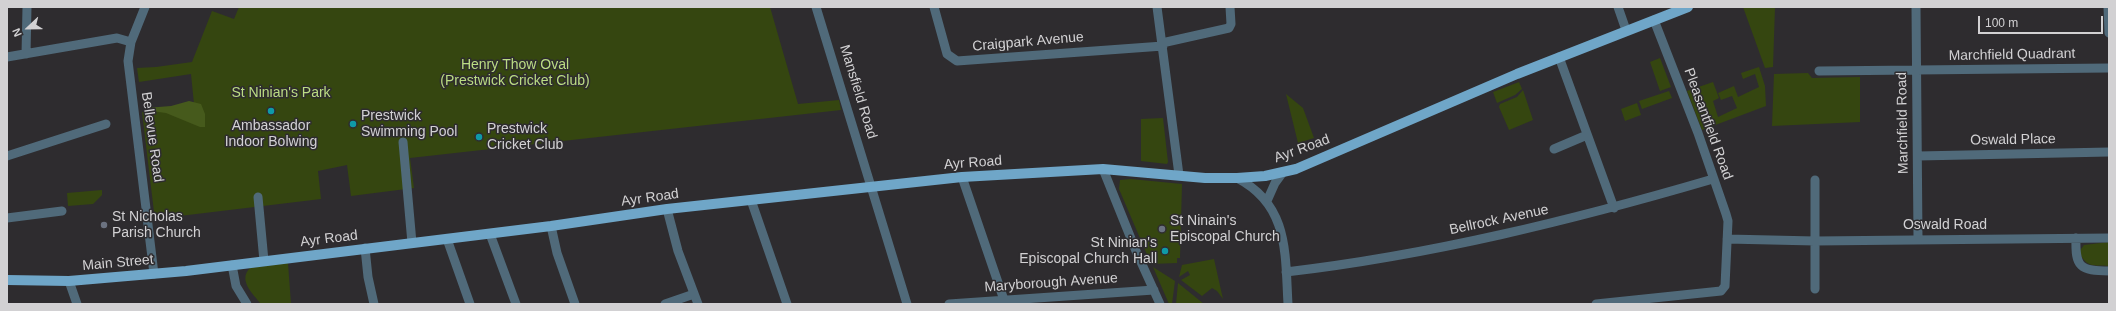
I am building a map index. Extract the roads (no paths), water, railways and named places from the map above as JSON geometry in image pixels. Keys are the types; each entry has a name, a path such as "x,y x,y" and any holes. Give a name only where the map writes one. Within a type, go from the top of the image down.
{"main road":[{"name":"Ayr Road","path":"232,265 490,234 667,209 962,177 1103,169 1237,178 1284,172 1296,169 1626,30 1688,7"},
{"name":"Main Street","path":"7,280 69,281 154,274 232,265"}],"street":[{"path":"26,54 27,7"},
{"name":"Bellevue Road","path":"145,7 131,42 128,61 154,274"},
{"name":"Mansfield Road","path":"816,7 873,186 907,304"},
{"name":"Craigpark Avenue","path":"934,7 947,54 957,62 1163,44 1229,28 1231,24 1230,7"},
{"path":"1158,7 1179,175"},
{"path":"1618,7 1626,30"},
{"name":"Marchfield Road","path":"1916,7 1918,238"},
{"path":"2108,7 2109,33"},
{"name":"Pleasantfield Road","path":"1596,304 1721,291 1725,286 1727,239 1726,214 1698,133 1654,20"},
{"path":"7,56 117,38 131,42"},
{"path":"1559,58 1614,208"},
{"name":"Marchfield Quadrant","path":"1819,71 2109,68"},
{"path":"7,156 106,124"},
{"path":"1554,149 1587,135"},
{"path":"403,142 412,243"},
{"name":"Oswald Place","path":"1918,156 2109,152"},
{"path":"1103,169 1160,304"},
{"path":"1266,200 1275,183 1284,172"},
{"path":"962,177 1004,300"},
{"path":"1237,178 1253,187 1266,200 1281,228 1288,304"},
{"name":"Bellrock Avenue","path":"1286,272 1325,267 1481,240 1614,208 1714,178"},
{"path":"1815,180 1815,289"},
{"path":"258,197 264,261"},
{"path":"751,200 787,304"},
{"path":"667,209 678,251 698,304"},
{"path":"7,218 62,211"},
{"path":"552,226 557,253 575,304"},
{"path":"490,234 516,304"},
{"name":"Oswald Road","path":"1727,239 1815,241 1918,238 2109,238"},
{"path":"2076,238 2075,251 2082,267 2087,270 2109,271"},
{"path":"447,239 470,304"},
{"path":"365,248 374,304"},
{"path":"232,265 236,286 247,304"},
{"path":"69,281 77,304"},
{"name":"Maryborough Avenue","path":"949,304 1154,290"},
{"path":"665,304 694,294"}],"place":[{"name":"Ambassador Indoor Bolwing","path":"271,111"},
{"name":"Prestwick Swimming Pool","path":"353,124"},
{"name":"Prestwick Cricket Club","path":"479,137"},
{"name":"St Nicholas Parish Church","path":"104,225"},
{"name":"St Ninain's Episcopal Church","path":"1162,229"},
{"name":"St Ninian's Episcopal Church Hall","path":"1165,251"}],"park label":[{"name":"Henry Thow Oval (Prestwick Cricket Club)","path":"515,74"},
{"name":"St Ninian's Park","path":"281,93"}]}
